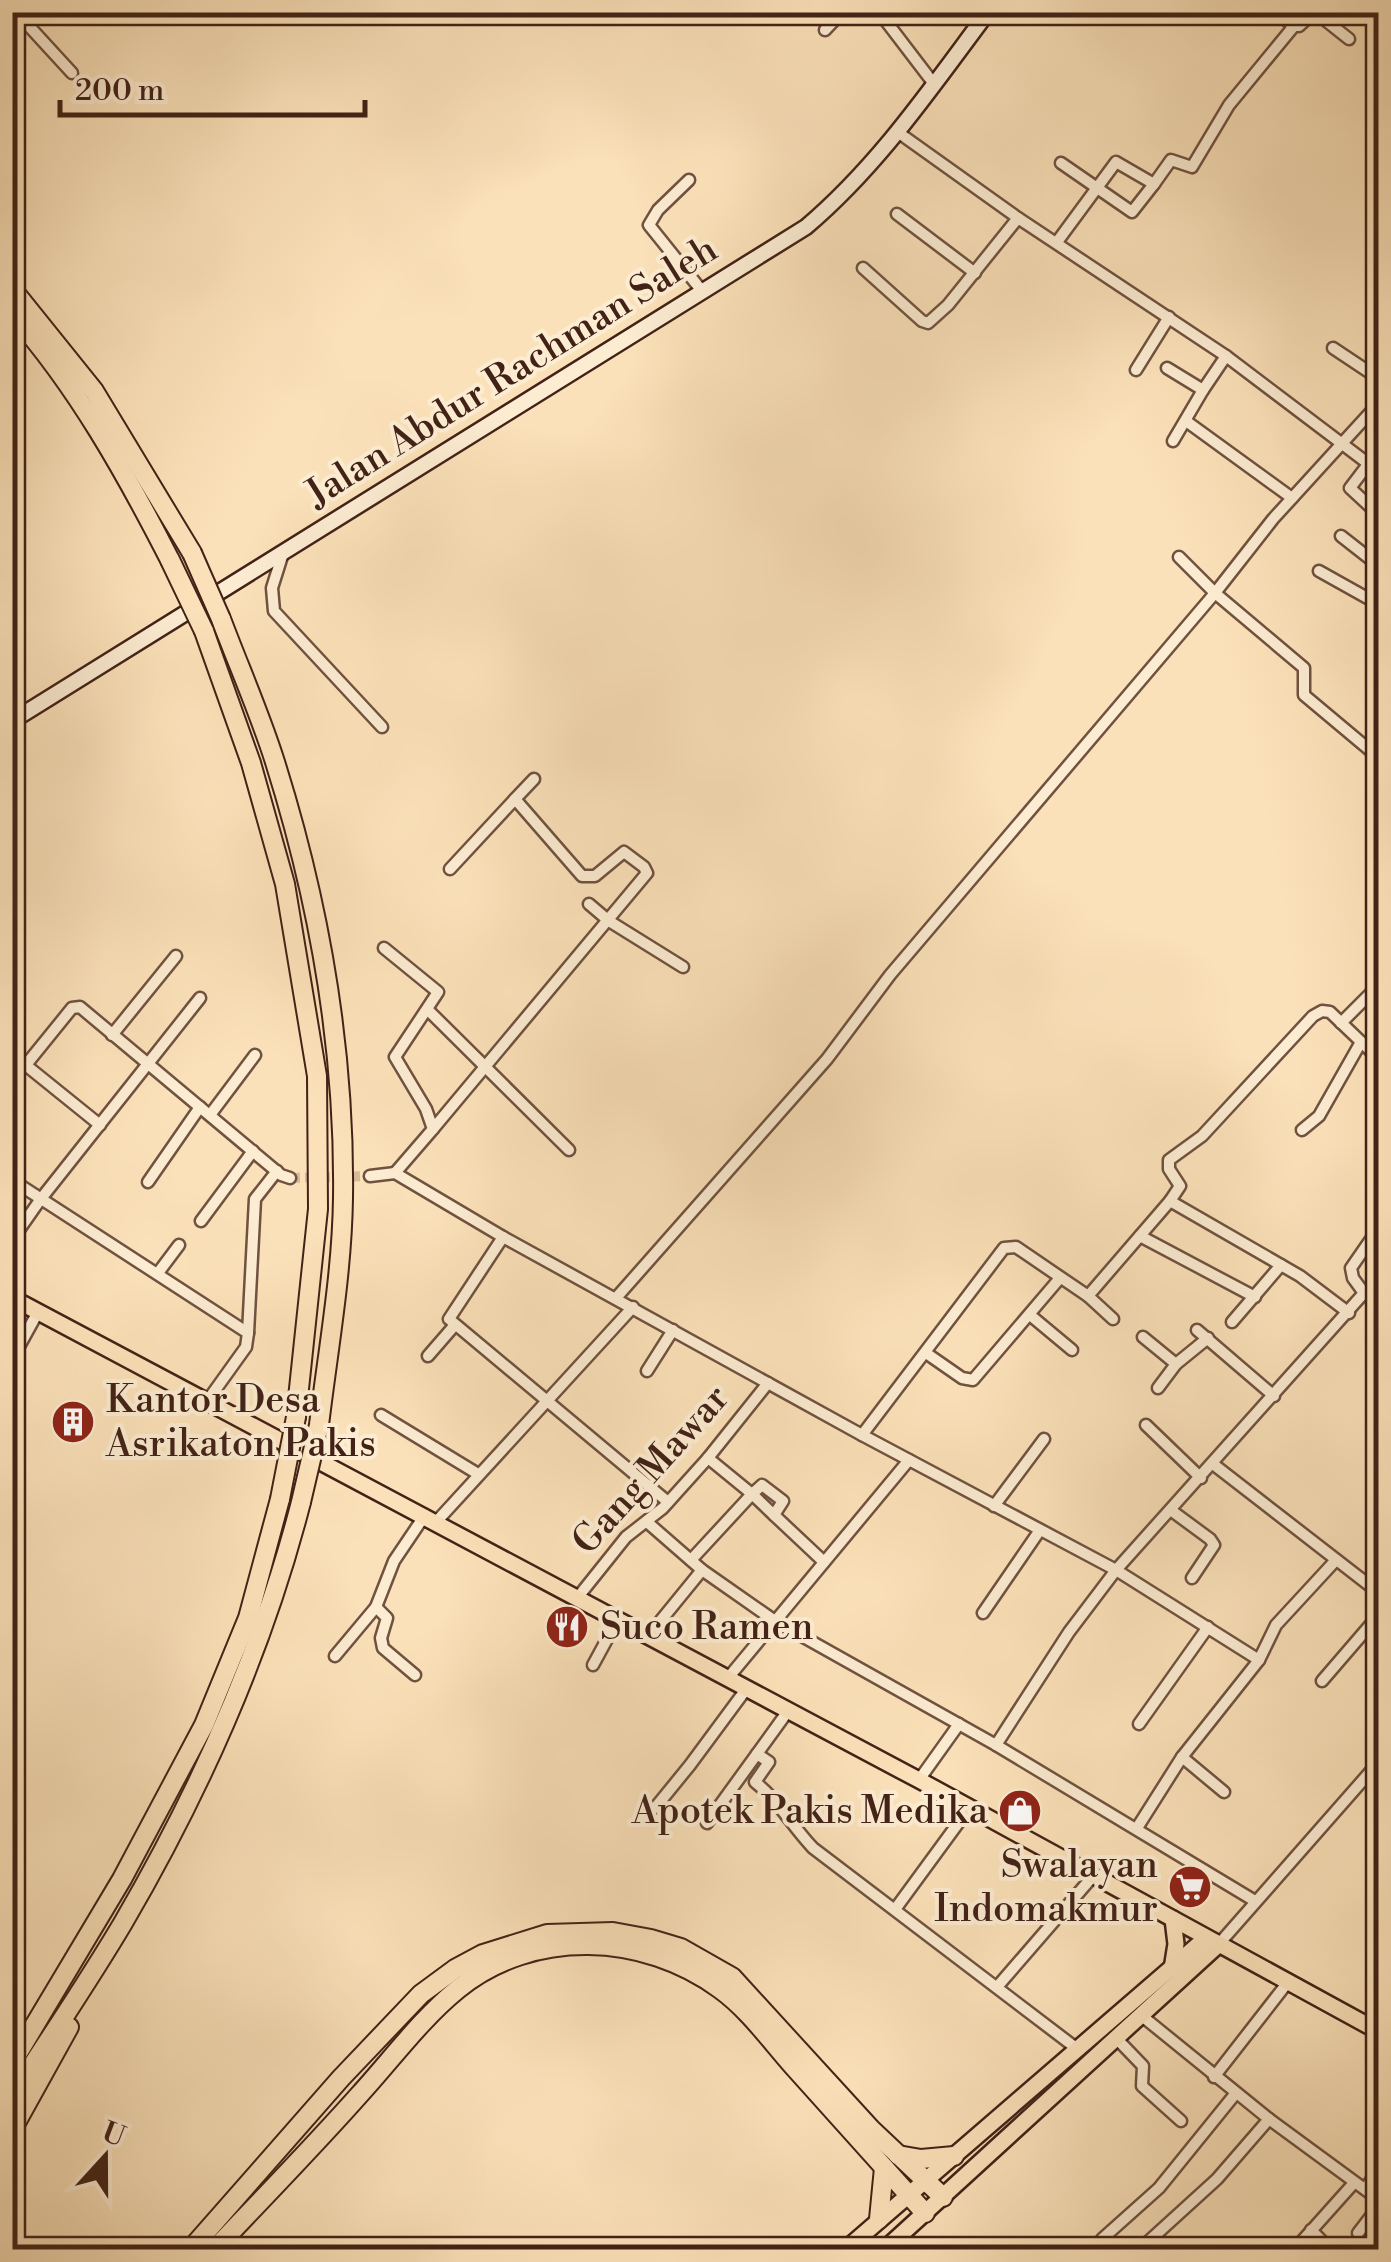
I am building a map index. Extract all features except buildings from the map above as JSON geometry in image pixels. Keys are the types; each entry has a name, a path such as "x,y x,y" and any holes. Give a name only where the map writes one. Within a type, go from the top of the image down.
{"highway":[{"path":"12,289 94,391 192,553 274,760 308,882 329,995 340,1096 343,1198 338,1279 319,1426 274,1594 238,1696 168,1840 99,1963 12,2097"},
{"path":"12,313 81,404 130,480 204,631 250,762 285,884 317,1076 318,1209 296,1417 280,1499 248,1618 204,1725 122,1879 12,2063"},
{"path":"190,2250 341,2078 421,1994 484,1954 547,1934 613,1932 651,1939 681,1948 732,1977 891,2162 909,2195 925,2213"},
{"path":"214,2250 432,2012 462,1986 516,1956 557,1946 614,1945 644,1951 720,1989 891,2162 926,2181 942,2197"},
{"path":"12,2130 92,1986 99,1963"},
{"path":"891,2162 954,2156"},
{"path":"879,2220 891,2162"}],"main road":[{"path":"12,1298 970,1807 1378,2031"},
{"path":"1172,1969 1176,1944 1173,1919"},
{"path":"845,2250 1076,2048 1172,1969 1212,1942"},
{"path":"884,2250 1142,2016 1212,1942"}],"street":[{"path":"16,12 72,73"},
{"path":"825,30 842,12"},
{"name":"Jalan Abdur Rachman Saleh","path":"12,721 806,227 838,199 899,133 988,12"},
{"path":"1275,12 1294,26 1300,26 1314,12 1349,38"},
{"path":"882,14 934,84"},
{"path":"1062,163 1133,212 1170,161 1192,166 1229,106 1294,26"},
{"path":"899,133 1018,218 1226,356 1374,467 1350,488 1378,514"},
{"path":"1057,242 1116,162 1154,184"},
{"path":"690,180 649,224 702,291"},
{"path":"896,214 975,272"},
{"path":"864,268 922,321 928,322 1018,218"},
{"path":"1136,370 1169,317"},
{"path":"1333,348 1378,378"},
{"path":"1173,442 1226,356"},
{"path":"1168,368 1204,390"},
{"path":"616,1298 827,1059 890,975 1292,498 1377,409"},
{"path":"1186,421 1292,498"},
{"path":"1342,536 1378,566"},
{"path":"284,552 272,588 274,611 382,727"},
{"path":"1180,557 1215,594 1304,668 1304,695 1378,757"},
{"path":"1319,571 1378,604"},
{"path":"450,869 534,779"},
{"path":"395,1173 645,878 644,867 624,852 595,876 582,876 515,799"},
{"path":"589,904 683,967"},
{"path":"384,948 438,992 394,1057 426,1108 433,1129"},
{"path":"112,1035 176,956"},
{"path":"1341,1023 1378,986"},
{"path":"12,1240 200,998"},
{"path":"26,1066 76,1006 290,1178"},
{"path":"428,1010 570,1150"},
{"path":"1088,1296 1180,1186 1169,1169 1169,1160 1202,1136 1313,1016 1326,1010 1378,1058"},
{"path":"1302,1130 1319,1116 1361,1042"},
{"path":"12,1054 100,1125"},
{"path":"148,1182 255,1055"},
{"path":"202,1222 253,1151"},
{"path":"208,1400 246,1347 255,1199 277,1171"},
{"path":"370,1176 395,1173 862,1435 1116,1570 1259,1660"},
{"path":"12,1180 248,1333"},
{"path":"1170,1201 1281,1265 1349,1312"},
{"path":"1378,1230 1351,1268 1364,1293 1378,1304"},
{"path":"1140,1236 1255,1297"},
{"path":"504,1237 448,1319 668,1502"},
{"path":"158,1273 180,1244"},
{"path":"862,1435 1004,1248 1016,1247 1088,1296 1114,1319"},
{"path":"1232,1322 1281,1265"},
{"path":"926,1354 962,1378 973,1380 1060,1278"},
{"path":"996,1746 1069,1632 1116,1570 1364,1293"},
{"path":"335,1656 376,1607 389,1572 431,1518 478,1474 633,1307"},
{"path":"12,1359 38,1312"},
{"path":"1030,1314 1072,1350"},
{"path":"428,1356 454,1326"},
{"path":"646,1370 674,1330"},
{"path":"1197,1330 1274,1396"},
{"path":"1143,1337 1176,1364"},
{"path":"1158,1388 1176,1364 1208,1338"},
{"name":"Gang Mawar","path":"578,1597 626,1537 668,1502 708,1458 768,1382"},
{"path":"381,1414 478,1474"},
{"path":"1146,1425 1201,1478"},
{"path":"994,1506 1044,1438"},
{"path":"708,1458 752,1494"},
{"path":"728,1678 909,1460"},
{"path":"1212,1464 1378,1592"},
{"path":"691,1560 762,1484 782,1500 774,1515 824,1562"},
{"path":"1172,1511 1214,1545 1192,1578"},
{"path":"647,1522 702,1570 775,1620 960,1724 1255,1901"},
{"path":"982,1613 1040,1530"},
{"path":"1137,1828 1182,1757 1259,1660 1276,1625 1336,1560"},
{"path":"649,1636 702,1570"},
{"path":"376,1607 387,1618 383,1648 415,1675"},
{"path":"1322,1681 1378,1616"},
{"path":"593,1665 618,1620"},
{"path":"1139,1724 1208,1627"},
{"path":"654,1808 746,1688"},
{"path":"707,1823 788,1711"},
{"path":"919,1780 960,1724"},
{"path":"757,1754 769,1762 754,1782 775,1799 793,1828 813,1848 1076,2048"},
{"path":"1182,1757 1224,1792"},
{"path":"1212,1942 1255,1901 1378,1763"},
{"path":"896,1908 970,1807"},
{"path":"996,1987 1094,1875"},
{"path":"1214,2077 1288,1982"},
{"path":"1142,2016 1269,2120 1378,2199"},
{"path":"1117,2039 1143,2066 1142,2086 1181,2121"},
{"path":"1102,2239 1159,2188 1236,2093"},
{"path":"1139,2250 1217,2179 1269,2120"},
{"path":"1365,2189 1378,2171"},
{"path":"1294,2250 1353,2184"},
{"path":"1358,2233 1378,2207"},
{"path":"1310,2230 1331,2250"}],"tunnel":[{"path":"290,1178 370,1176"}],"place":[{"name":"Kantor Desa Asrikaton Pakis","path":"73,1422"},
{"name":"Suco Ramen","path":"567,1627"},
{"name":"Apotek Pakis Medika","path":"1020,1811"},
{"name":"Swalayan Indomakmur","path":"1190,1887"}]}
